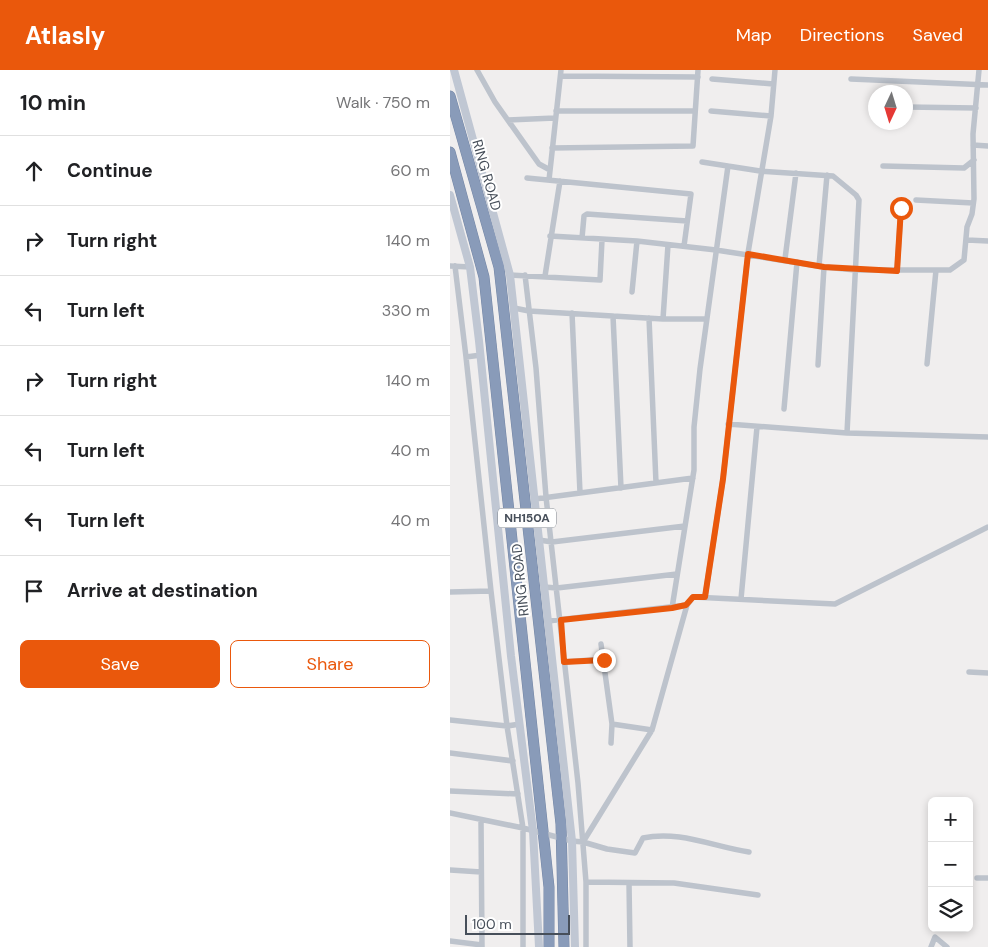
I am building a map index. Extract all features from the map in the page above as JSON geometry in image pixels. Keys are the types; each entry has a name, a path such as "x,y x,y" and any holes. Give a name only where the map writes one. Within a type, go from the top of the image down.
{"highway":[{"name":"RING ROAD","path":"450,96 499,267 561,837 564,947"},
{"name":"RING ROAD","path":"450,152 484,277 538,832 549,887 549,947"}],"street":[{"path":"454,70 510,275 572,841 575,947"},
{"path":"477,70 495,102 539,164 550,170"},
{"path":"705,597 723,479 748,254 770,116 775,70"},
{"path":"550,236 684,246 785,259 821,267 855,270 950,270 964,260 967,227 973,203 974,145 979,70"},
{"path":"549,180 552,148 561,73 698,73 693,146 552,148"},
{"path":"712,79 773,84"},
{"path":"851,79 988,85"},
{"path":"913,106 976,108"},
{"path":"508,120 556,114 695,111"},
{"path":"711,111 770,116"},
{"path":"974,145 988,146"},
{"path":"883,166 964,168 974,160"},
{"path":"702,162 760,171 827,175 837,178 859,200 847,433"},
{"path":"672,608 693,478 694,427 706,320 728,166"},
{"path":"785,259 796,173"},
{"path":"818,365 821,267 827,175"},
{"path":"526,178 691,194 684,246"},
{"path":"545,276 560,181"},
{"path":"450,195 453,212 470,267 520,724 538,832 539,947"},
{"path":"916,200 973,203"},
{"path":"897,271 901,208"},
{"path":"582,238 584,216 587,214 687,221"},
{"path":"510,275 600,280 602,240"},
{"path":"967,240 988,241"},
{"path":"632,292 637,241"},
{"path":"663,319 668,245"},
{"path":"784,409 797,262"},
{"path":"470,267 452,266 466,356 507,726 523,828 523,947"},
{"path":"927,364 936,270"},
{"path":"525,275 546,497 561,620 583,842 586,882 586,947"},
{"path":"514,308 572,314 706,320"},
{"path":"572,314 580,493"},
{"path":"613,316 621,488"},
{"path":"649,318 656,483"},
{"path":"466,356 481,355"},
{"path":"728,424 847,433 988,437"},
{"path":"741,599 758,426"},
{"path":"476,450 490,448"},
{"path":"535,499 693,478"},
{"path":"481,501 494,499"},
{"path":"539,540 552,542 685,526"},
{"path":"583,842 652,730 686,605 693,597 835,604 988,527"},
{"path":"544,587 557,588 677,574"},
{"path":"450,592 491,591"},
{"path":"548,622 686,605"},
{"path":"672,608 683,617"},
{"path":"601,644 612,724 611,743"},
{"path":"564,662 604,660"},
{"path":"969,672 988,673"},
{"path":"450,720 507,726 520,724"},
{"path":"612,724 652,730"},
{"path":"450,753 513,761"},
{"path":"450,791 518,794"},
{"path":"450,813 523,828 607,849 635,853 643,838 656,836 704,841 749,852"},
{"path":"450,942 482,946 481,820"},
{"path":"450,870 481,872"},
{"path":"977,878 988,878"},
{"path":"586,882 674,883 758,895"},
{"path":"629,883 630,947"},
{"path":"932,947 935,937 947,947"}],"route":[{"path":"604,660 564,662 561,620 672,608 686,605 693,597 705,597 723,479 748,254 824,267 897,271 901,208"}]}
